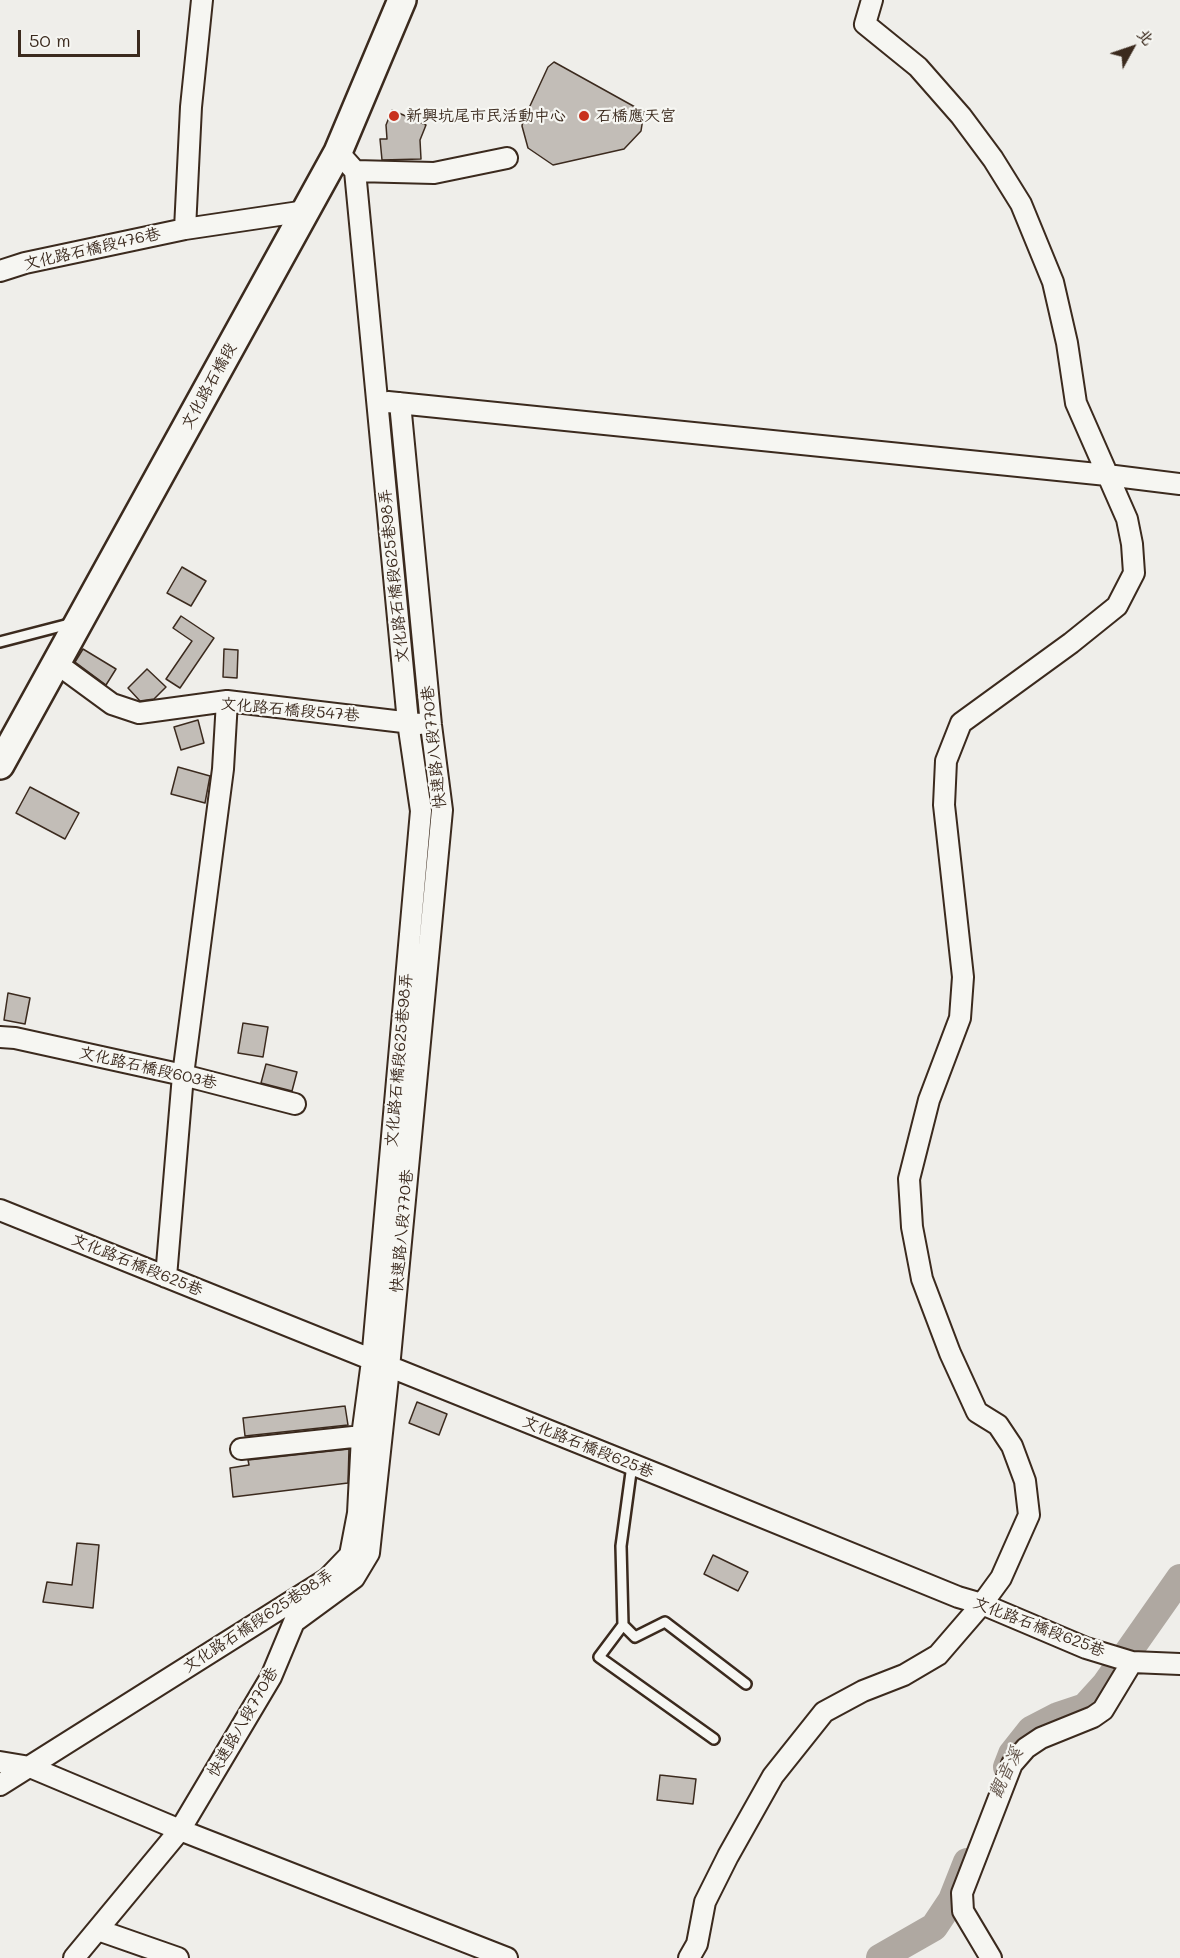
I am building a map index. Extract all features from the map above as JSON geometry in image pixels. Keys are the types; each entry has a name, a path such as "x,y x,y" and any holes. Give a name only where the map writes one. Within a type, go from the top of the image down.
{"main road":[{"name":"文化路石橋段","path":"0,765 306,211 346,162 402,0"}],"street":[{"path":"185,229 191,107 202,0"},
{"path":"689,1958 697,1944 705,1902 773,1776 824,1712 862,1691 904,1675 938,1655 1001,1578 1029,1515 1025,1481 1012,1446 998,1425 978,1412 950,1353 922,1280 912,1227 909,1179 929,1100 960,1018 963,977 944,805 946,761 961,723 1071,643 1117,606 1134,573 1127,519 1076,404 1068,343 1053,282 1021,204 993,159 961,116 918,67 865,24 872,0"},
{"path":"346,162 434,173 507,158"},
{"name":"文化路石橋段625巷98弄","path":"0,1785 327,1579 350,1555 358,1513 362,1436 381,1364 421,811 408,722 376,402 346,162"},
{"name":"文化路石橋段476巷","path":"0,271 25,263 185,229 306,211"},
{"path":"376,402 1180,484"},
{"name":"快速路八段770巷","path":"74,1958 180,1830 272,1677 294,1622 354,1578 369,1553 381,1364 442,810 431,725 400,403"},
{"name":"文化路石橋段547巷","path":"56,663 112,704 139,714 227,701 431,725"},
{"path":"166,1277 183,1075 223,769 227,701"},
{"name":"文化路石橋段603巷","path":"0,1037 15,1038 183,1075 296,1104"},
{"name":"文化路石橋段625巷","path":"0,1210 958,1597 982,1604 1086,1648 1132,1662 1180,1664"},
{"path":"241,1449 362,1436"},
{"path":"991,1958 963,1911 962,1893 1012,1764 1026,1748 1041,1737 1093,1717 1103,1710 1132,1662"},
{"path":"0,1762 30,1767 180,1830 507,1958"},
{"path":"98,1930 178,1958"}],"lane":[{"path":"0,642 79,622"},
{"path":"632,1465 621,1546 622,1625 599,1658 714,1738"},
{"path":"622,1625 635,1636 665,1622 746,1684"}],"building":[{"name":"石橋應天宮","path":"554,62 644,112 641,131 624,149 553,165 528,148 522,126 523,121 548,67"},
{"path":"392,110 426,125 420,140 421,159 382,160 380,139 387,139 386,125"},
{"path":"182,567 206,581 191,606 167,593"},
{"path":"181,616 214,638 180,688 166,679 192,641 173,628"},
{"path":"83,649 116,669 106,685 75,662"},
{"path":"224,649 238,650 237,678 223,677"},
{"path":"147,669 166,687 154,699 140,701 128,688"},
{"path":"198,720 204,743 181,750 174,727"},
{"path":"178,767 210,776 205,803 171,794"},
{"path":"30,787 79,813 65,839 16,813"},
{"path":"8,993 30,998 25,1024 4,1020"},
{"path":"243,1023 268,1027 263,1057 238,1053"},
{"path":"266,1064 297,1072 292,1091 261,1083"},
{"path":"417,1402 447,1414 439,1435 409,1423"},
{"path":"345,1406 348,1425 245,1436 243,1418"},
{"path":"349,1449 348,1483 233,1497 230,1468 249,1465 248,1460"},
{"path":"77,1543 99,1545 93,1608 43,1602 47,1582 72,1585"},
{"path":"713,1555 748,1572 738,1591 704,1574"},
{"path":"660,1775 696,1779 693,1804 657,1800"}],"waterway":[{"name":"觀音溪","path":"1007,1767 1012,1754 1031,1730 1058,1716 1085,1707 1105,1685 1180,1578"},
{"name":"觀音溪","path":"880,1958 934,1927 952,1900 967,1862"}],"place":[{"name":"新興坑尾市民活動中心","path":"394,116"},
{"name":"石橋應天宮","path":"584,116"}]}
